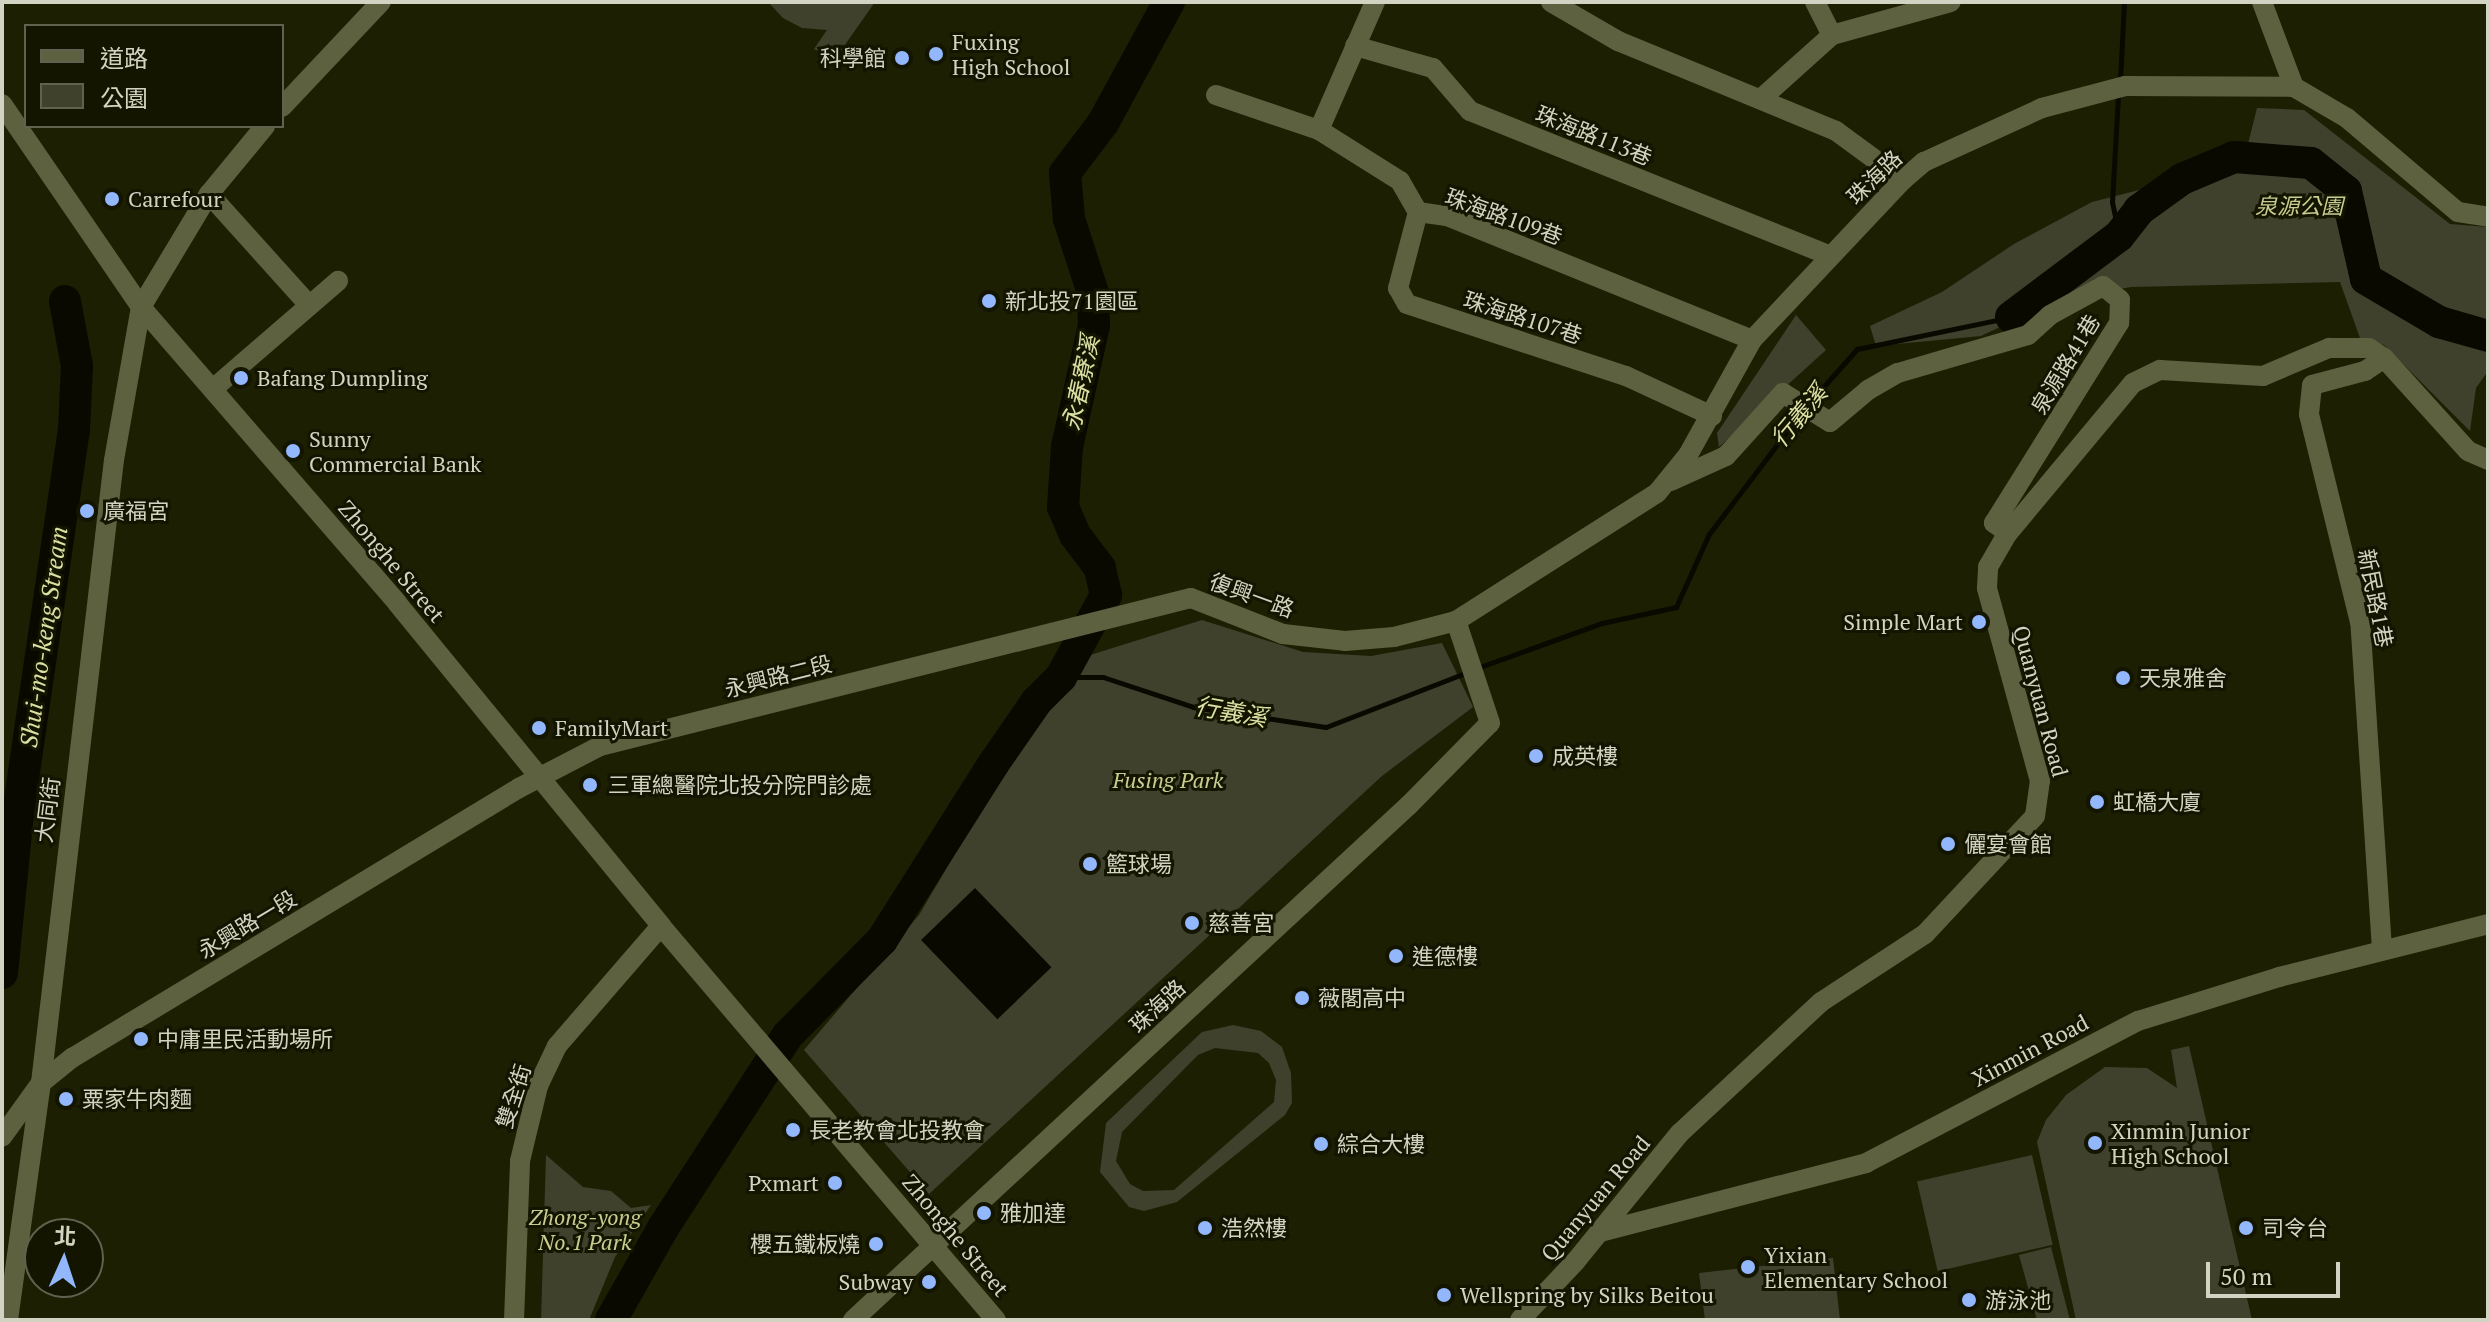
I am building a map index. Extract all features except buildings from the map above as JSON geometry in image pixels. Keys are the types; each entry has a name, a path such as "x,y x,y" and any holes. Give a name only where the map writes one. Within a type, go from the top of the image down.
{"street":[{"path":"284,105 381,2"},
{"path":"1319,130 1375,2"},
{"path":"1551,2 1618,41 1763,97 1836,131 1903,180"},
{"path":"1815,2 1832,35"},
{"path":"1763,97 1832,35 1951,2"},
{"path":"2262,2 2294,87"},
{"name":"珠海路113巷","path":"1355,46 1433,68 1470,111 1829,255"},
{"name":"珠海路","path":"853,1320 1409,805 1490,723 1456,621 1620,519 1667,483 1712,416 1752,340 1829,255 1924,162 2042,108 2125,86 2294,87 2347,118 2458,212 2488,217"},
{"name":"珠海路109巷","path":"1216,95 1319,130 1400,181 1418,212 1447,216 1752,340"},
{"name":"Zhonghe Street","path":"2,104 141,307 214,388 661,926 996,1320"},
{"path":"141,307 209,194 263,128"},
{"path":"209,194 309,305"},
{"name":"珠海路107巷","path":"1418,212 1398,288 1407,304 1626,376 1712,416"},
{"path":"214,388 338,281"},
{"name":"泉源路41巷","path":"1667,483 1726,456 1783,393 1830,422 1868,390 1898,373 2028,335 2050,315 2103,286 2120,300 2119,323 1994,523 2008,533"},
{"name":"大同街","path":"8,1320 41,1083 114,460 141,307"},
{"name":"Quanyuan Road","path":"1520,1320 1600,1232 1680,1133 1821,1002 1925,934 2035,816 2040,781 1987,588 1988,567 2008,533 2133,383 2149,374 2174,370 2263,376 2329,348 2369,348 2384,358"},
{"path":"2384,358 2468,451 2488,460"},
{"name":"新民路1巷","path":"2382,949 2360,622 2309,414 2312,385 2365,371 2384,358"},
{"name":"復興一路","path":"1035,636 1191,598 1283,634 1345,641 1394,637 1456,621"},
{"name":"永興路二段","path":"539,776 600,746 1035,636"},
{"name":"永興路一段","path":"2,1137 41,1083 126,1025 539,776"},
{"name":"Xinmin Road","path":"1600,1232 1866,1163 2138,1021 2382,949 2488,924"},
{"name":"雙全街","path":"514,1320 520,1161 538,1086 557,1046 661,926"}],"green space":[{"path":"768,2 875,2 835,59 814,49 827,30 802,28 783,18"},
{"name":"泉源公園","path":"2257,108 2304,110 2450,224 2488,227 2488,371 2476,388 2470,431 2384,345 2360,338 2340,282 2131,287 2057,300 1981,336 1876,346 1870,326 1942,292 2014,244 2092,202 2194,176 2248,144"},
{"path":"1796,315 1826,350 1719,447 1717,433"},
{"name":"Fusing Park","path":"1202,620 1303,652 1371,656 1442,643 1473,707 1382,776 929,1194 804,1050 919,915 1068,662"},
{"path":"1233,1025 1261,1031 1282,1047 1291,1073 1292,1103 1285,1115 1177,1202 1144,1211 1129,1207 1100,1172 1106,1123 1202,1032","holes":["1215,1048 1258,1053 1269,1063 1276,1080 1274,1102 1174,1190 1143,1191 1130,1184 1116,1161 1122,1132 1198,1055"]},
{"path":"2189,1046 2252,1320 2076,1320 2037,1142 2046,1120 2066,1095 2105,1067 2147,1068 2177,1088 2171,1050"},
{"name":"Zhong-yong No.1 Park","path":"546,1155 583,1187 611,1191 631,1208 651,1205 615,1257 589,1320 541,1320"},
{"path":"2032,1155 2053,1245 1938,1271 1917,1182"},
{"path":"2051,1247 2070,1320 2037,1320 2019,1255"},
{"path":"1833,1258 1840,1320 1705,1320 1699,1273"}],"shaded area":[{"path":"975,888 1051,967 997,1019 921,940"}],"waterway":[{"name":"永春寮溪","path":"611,1320 663,1228 787,1036 882,940 994,763 1037,701 1061,677 1106,595 1100,568 1075,535 1063,507 1067,447 1094,325 1093,293 1069,219 1065,173 1103,123 1169,2"},
{"path":"2120,81 2124,2"},
{"path":"2118,95 2112,202 2119,236"},
{"name":"行義溪","path":"2011,317 2119,236 2139,210 2182,179 2234,157 2311,163 2346,191 2366,279 2439,322 2488,336"},
{"name":"Shui-mo-keng Stream","path":"2,973 18,813 74,430 77,366 65,301"},
{"name":"行義溪","path":"1808,404 1857,349 2011,317"},
{"name":"行義溪","path":"1477,668 1602,623 1676,607 1709,534 1802,412"},
{"name":"行義溪","path":"1061,677 1103,677 1193,707 1326,727 1468,672"}],"place":[{"name":"Fuxing High School","path":"936,54"},
{"name":"科學館","path":"902,58"},
{"name":"Carrefour","path":"112,199"},
{"name":"新北投71園區","path":"989,301"},
{"name":"Bafang Dumpling","path":"241,378"},
{"name":"Sunny Commercial Bank","path":"293,451"},
{"name":"廣福宮","path":"87,511"},
{"name":"Simple Mart","path":"1979,622"},
{"name":"天泉雅舍","path":"2123,678"},
{"name":"FamilyMart","path":"539,728"},
{"name":"成英樓","path":"1536,756"},
{"name":"三軍總醫院北投分院門診處","path":"590,785"},
{"name":"虹橋大廈","path":"2097,802"},
{"name":"儷宴會館","path":"1948,844"},
{"name":"籃球場","path":"1090,864"},
{"name":"慈善宮","path":"1192,923"},
{"name":"進德樓","path":"1396,956"},
{"name":"薇閣高中","path":"1302,998"},
{"name":"中庸里民活動場所","path":"141,1039"},
{"name":"粟家牛肉麵","path":"66,1099"},
{"name":"長老教會北投教會","path":"793,1130"},
{"name":"Xinmin Junior High School","path":"2095,1143"},
{"name":"綜合大樓","path":"1321,1144"},
{"name":"Pxmart","path":"835,1183"},
{"name":"雅加達","path":"984,1213"},
{"name":"浩然樓","path":"1205,1228"},
{"name":"司令台","path":"2246,1228"},
{"name":"櫻五鐵板燒","path":"876,1244"},
{"name":"Yixian Elementary School","path":"1748,1267"},
{"name":"Subway","path":"929,1282"},
{"name":"Wellspring by Silks Beitou","path":"1444,1295"},
{"name":"游泳池","path":"1969,1300"}]}
